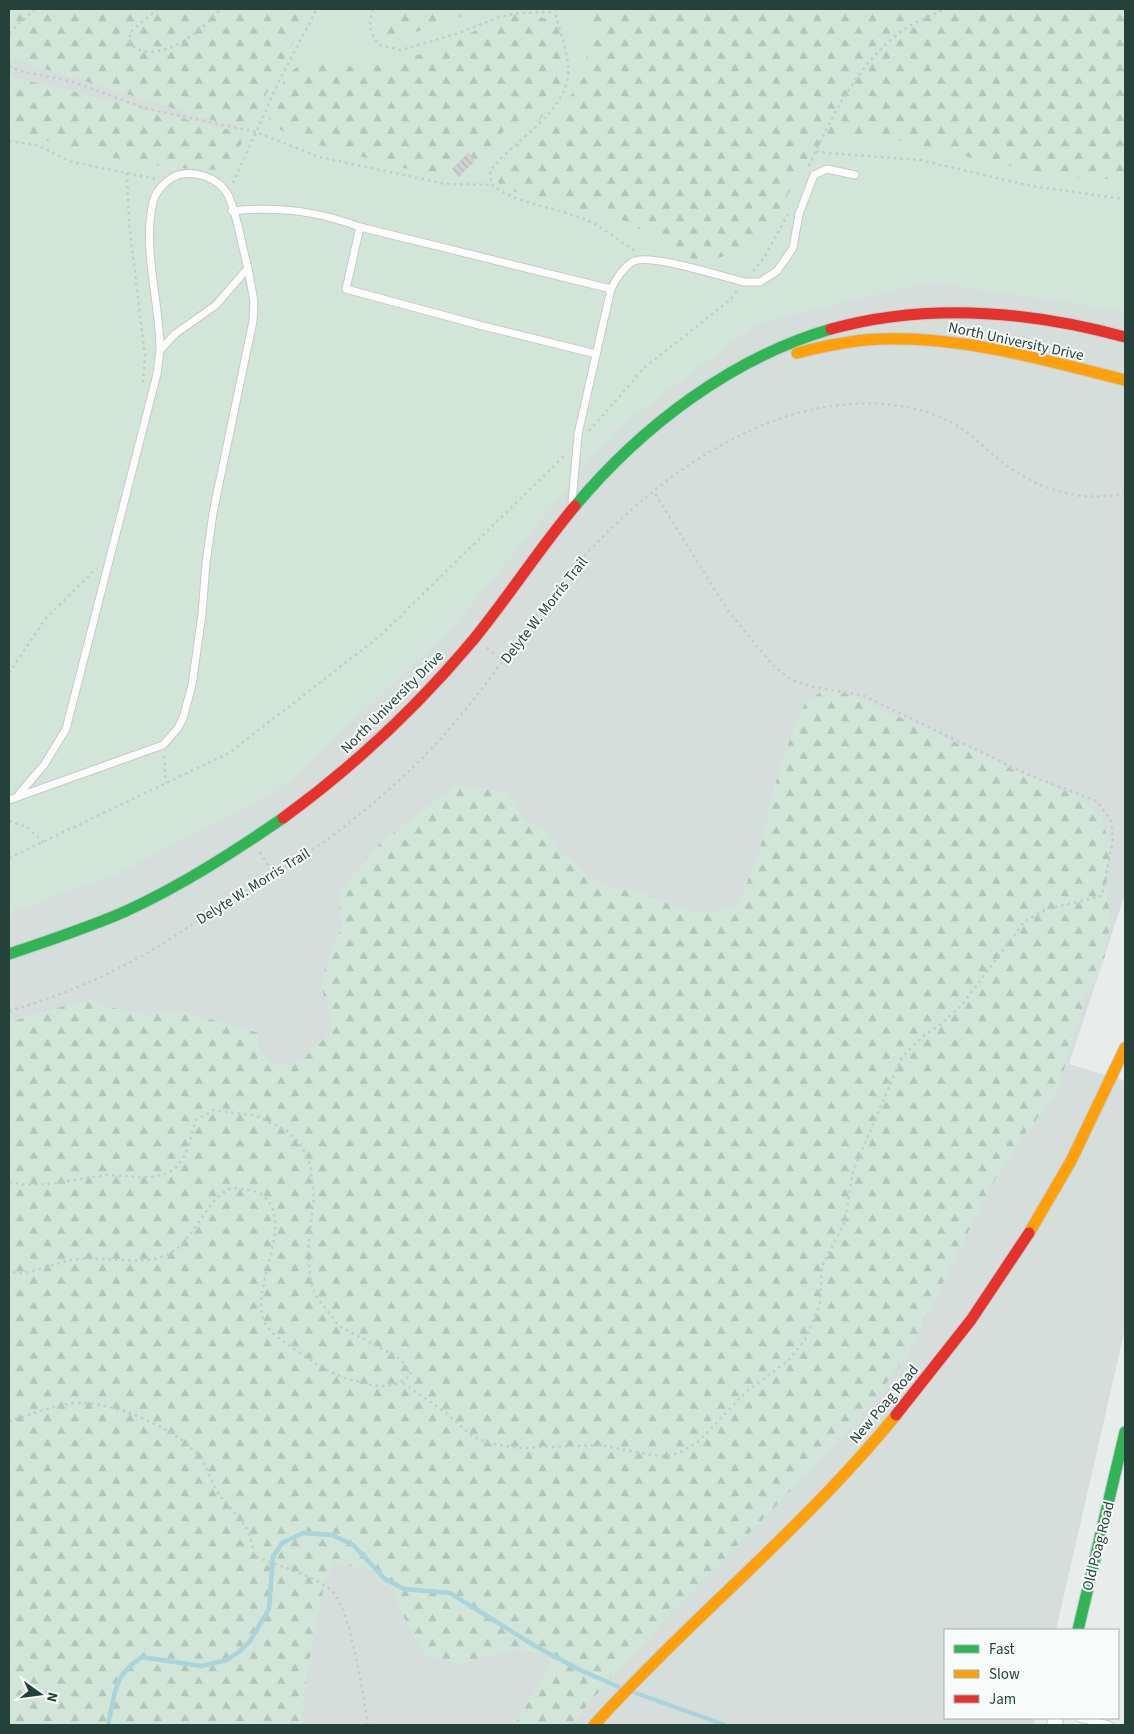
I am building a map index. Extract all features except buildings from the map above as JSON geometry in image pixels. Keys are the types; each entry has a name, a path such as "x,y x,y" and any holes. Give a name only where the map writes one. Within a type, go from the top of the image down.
{"main road":[{"name":"North University Drive","path":"9,954 53,941 113,917 190,878 252,840 306,800 379,739 423,696 475,637 589,490 666,417 750,361 794,341 864,321 904,315 972,313 1008,316 1065,322 1125,337"},
{"name":"North University Drive","path":"725,378 814,348 838,343 904,339 985,347 1125,380"},
{"name":"New Poag Road","path":"594,1725 656,1657 798,1521 852,1466 950,1348 1018,1250 1063,1177 1093,1119 1125,1048"},
{"name":"Old Poag Road","path":"1078,1629 1125,1432"}],"lane":[{"path":"571,512 578,442 596,354 611,289 620,273 633,261 649,258 744,282 760,282 778,271 793,248 799,214 814,175 827,170 855,175"},
{"path":"9,800 19,794 163,745 178,728 183,718 192,685 213,513 253,321 254,302 248,268 228,195 210,178 198,174 188,173 167,181 159,190 154,202 151,252 160,350 157,374 66,729 44,765 19,794"},
{"path":"232,211 279,208 307,211 334,217 360,227 611,289"},
{"path":"360,227 346,289 596,354"},
{"path":"160,350 176,334 216,305 248,268"},
{"path":"1084,1719 1109,1725"}],"path":[{"path":"9,34 35,9"},
{"path":"158,9 130,32 130,44 136,50 152,53 187,40 210,21 220,9"},
{"path":"228,195 280,79 318,9"},
{"path":"373,9 368,22 370,32 379,45 401,50 456,34 499,17 518,13 556,10 568,66 563,92 547,117 499,158 490,171 492,185 502,194 562,210 589,221 649,258"},
{"path":"808,168 850,88 874,57 907,28 944,9"},
{"path":"9,66 24,72 71,81 144,108 256,132 319,156 446,184 492,185"},
{"path":"9,140 37,144 72,162 167,181"},
{"path":"816,152 920,160 1031,186 1125,199"},
{"path":"127,173 129,223 145,356 143,385"},
{"path":"9,858 229,753 381,634 602,419 644,366 730,300 764,258 789,211"},
{"name":"Delyte W. Morris Trail","path":"9,1011 76,988 133,961 330,837 389,789 456,721 552,594 588,553 654,492 711,451 747,431 803,411 869,403 916,409 939,416 961,428 1018,472 1048,488 1084,496 1101,497 1125,493"},
{"path":"403,1383 446,1413 472,1436 487,1443 520,1448 600,1445 651,1455 668,1456 681,1452 699,1441 747,1391 788,1361 805,1340 820,1304 822,1267 845,1221 853,1171 902,1057 922,1036 941,1024 961,1006 1025,921 1047,909 1102,896 1113,839 1111,821 1097,801 1031,776 862,695 813,687 791,680 772,664 728,611 654,492"},
{"path":"9,673 46,618 112,553"},
{"path":"475,637 503,661"},
{"path":"163,745 166,783"},
{"path":"9,821 27,827 43,842"},
{"path":"252,840 272,874"},
{"path":"9,1182 28,1186 52,1185 101,1175 147,1177 166,1174 177,1167 182,1159 196,1120 214,1110 258,1116 287,1130 299,1142 310,1164 314,1198 308,1250 310,1277 315,1295 339,1326 401,1359 411,1374 403,1383 393,1386 369,1385 346,1379 318,1366 276,1336 265,1324 261,1303 274,1233 274,1210 264,1196 255,1191 232,1188 220,1194 184,1244 171,1254 156,1259 73,1259 38,1270 9,1272"},
{"path":"9,1421 68,1404 90,1404 137,1417 181,1438 208,1469 215,1488 226,1504 242,1521 249,1534 254,1556 302,1575 332,1591 342,1608 349,1630 368,1725"}],"shaded area":[{"path":"9,9 1125,9 1125,894 1069,1064 1125,1081 1125,1329 1056,1629 944,1629 944,1719 1035,1719 1034,1725 9,1725"}],"green space":[{"path":"9,9 307,9 295,39 258,110 241,126 215,121 9,58"},
{"path":"291,9 1125,9 1125,311 928,282 758,323 614,431 448,633 281,788 119,873 9,913 9,116 221,153"},
{"path":"386,9 481,9 405,36 388,36 381,23"},
{"path":"592,9 1125,9 1125,180 1067,177 998,164 870,134 843,134 819,145 770,223 735,252 702,264 621,219 500,188 495,168 520,142 555,118 583,78 592,26"},
{"path":"515,14 533,14 551,21 561,30 566,64 565,90 535,125 506,128 492,145 459,175 441,178 308,142 276,128 269,118 277,95 285,80 295,68 302,64 317,61 349,67 374,66 434,49"},
{"path":"9,76 246,134 235,157 220,170 171,168 102,156 9,131"},
{"path":"830,687 1019,772 1084,799 1102,820 1110,845 1106,889 1111,920 1104,960 1086,997 1056,1095 1027,1131 991,1186 906,1357 858,1421 632,1654 570,1725 514,1725 547,1671 552,1654 514,1649 459,1664 425,1655 401,1612 389,1577 367,1569 334,1563 325,1580 308,1665 301,1725 9,1725 9,1022 81,1001 152,1016 174,1009 259,1033 257,1046 268,1060 279,1065 295,1062 310,1052 330,1033 330,1012 324,997 321,980 343,923 339,910 339,893 379,844 457,784 507,792 525,820 545,828 561,852 589,877 610,888 638,891 697,913 737,908 760,850 773,791 792,733 806,701"}],"waterway":[{"path":"108,1725 114,1695 120,1678 132,1664 142,1657 201,1666 227,1660 239,1652 250,1641 269,1609 273,1557 282,1543 303,1533 332,1535 353,1545 385,1579 404,1589 450,1593 535,1646 580,1670 619,1687"},
{"path":"633,1692 725,1725"}],"traffic: fast":[{"path":"575,506 629,449 690,399 723,377 758,358 794,342 831,329"},
{"path":"9,954 96,923 145,902 206,868 283,818"},
{"path":"1078,1629 1125,1432"}],"traffic: slow":[{"path":"797,353 838,344 880,339 942,341 1004,351 1125,380"},
{"path":"1029,1233 1071,1161 1125,1048"},
{"path":"594,1725 669,1647 824,1496 896,1415"}],"traffic: jam":[{"path":"831,329 904,315 978,313 1052,321 1125,337"},
{"path":"283,818 359,757 407,712 453,664 575,506"},
{"path":"896,1415 971,1320 1029,1233"}]}
